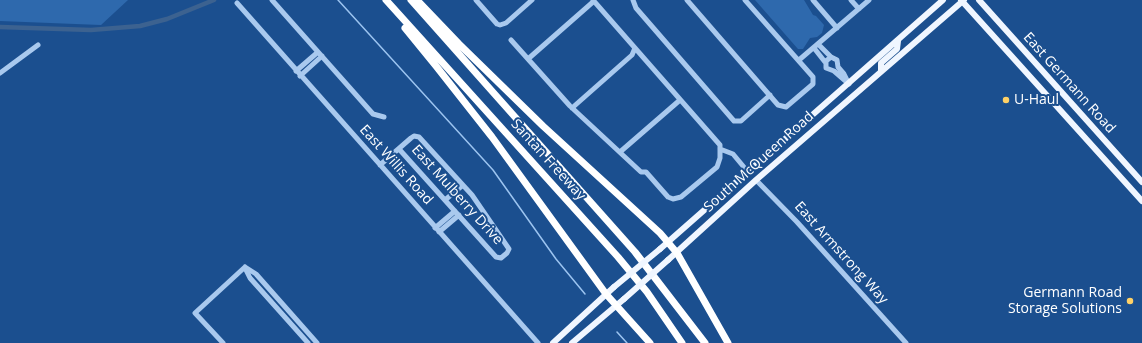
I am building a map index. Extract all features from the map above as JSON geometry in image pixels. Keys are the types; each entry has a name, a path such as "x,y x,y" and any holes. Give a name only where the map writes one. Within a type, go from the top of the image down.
{"highway":[{"path":"381,0 457,92 550,215 616,307 650,343"},
{"name":"Santan Freeway","path":"386,0 618,257 647,292 682,343"},
{"name":"Santan Freeway","path":"411,0 635,252 705,343"},
{"path":"417,0 515,99 677,253 728,343"}],"main road":[{"name":"South McQueen Road","path":"553,343 606,294 660,249 944,0"},
{"name":"South McQueen Road","path":"572,343 616,307 855,92 962,0"},
{"name":"East Germann Road","path":"962,0 1141,198"},
{"name":"East Germann Road","path":"978,0 1142,182"},
{"path":"881,70 881,63 897,48 898,41"},
{"path":"1043,91 1053,83"},
{"path":"849,84 855,92"},
{"path":"748,172 756,180"}],"street":[{"path":"272,0 374,114 384,117"},
{"path":"476,0 496,24 500,25 506,23 532,0"},
{"path":"687,0 770,95 780,106 784,107 814,82 812,76 745,0"},
{"path":"813,0 837,28"},
{"path":"851,0 859,9"},
{"path":"799,60 869,0"},
{"path":"511,40 528,59 572,108 641,172 646,172 668,197 673,199 681,197 717,167 720,158 720,145 594,1 528,59"},
{"path":"633,1 732,119 737,122 742,120 770,95"},
{"name":"East Willis Road","path":"237,3 300,76 538,343"},
{"path":"0,73 38,45"},
{"path":"816,46 837,60 838,67 844,74 849,84"},
{"path":"816,46 825,62 826,68 834,71 849,84"},
{"path":"572,108 632,55 635,48"},
{"path":"296,71 318,52"},
{"path":"300,76 322,56"},
{"path":"825,62 831,57"},
{"path":"309,60 313,65"},
{"path":"620,152 680,100"},
{"path":"380,166 414,136 421,139 463,184 446,200"},
{"name":"East Mulberry Drive","path":"399,149 496,257 501,258 509,249 463,184"},
{"path":"720,150 733,154 748,172"},
{"name":"East Armstrong Way","path":"756,180 797,222 906,343"},
{"path":"437,230 457,213"},
{"path":"245,267 256,274 317,343"},
{"path":"245,267 250,278 308,343"},
{"path":"223,343 196,313 245,267"},
{"path":"260,289 264,284"},
{"path":"286,319 291,314"}],"shaded area":[{"path":"0,0 128,0 101,25 0,21"},
{"path":"755,0 804,0 813,15 816,16 824,25 822,33 817,37 810,38 803,49 798,49"}],"waterway":[{"path":"0,27 91,30 140,26 167,19 214,0"},
{"path":"338,0 493,170 556,259 585,294"},
{"path":"617,332 627,343"}],"place":[{"name":"U-Haul","path":"1006,100"},
{"name":"Germann Road Storage Solutions","path":"1130,301"}]}
